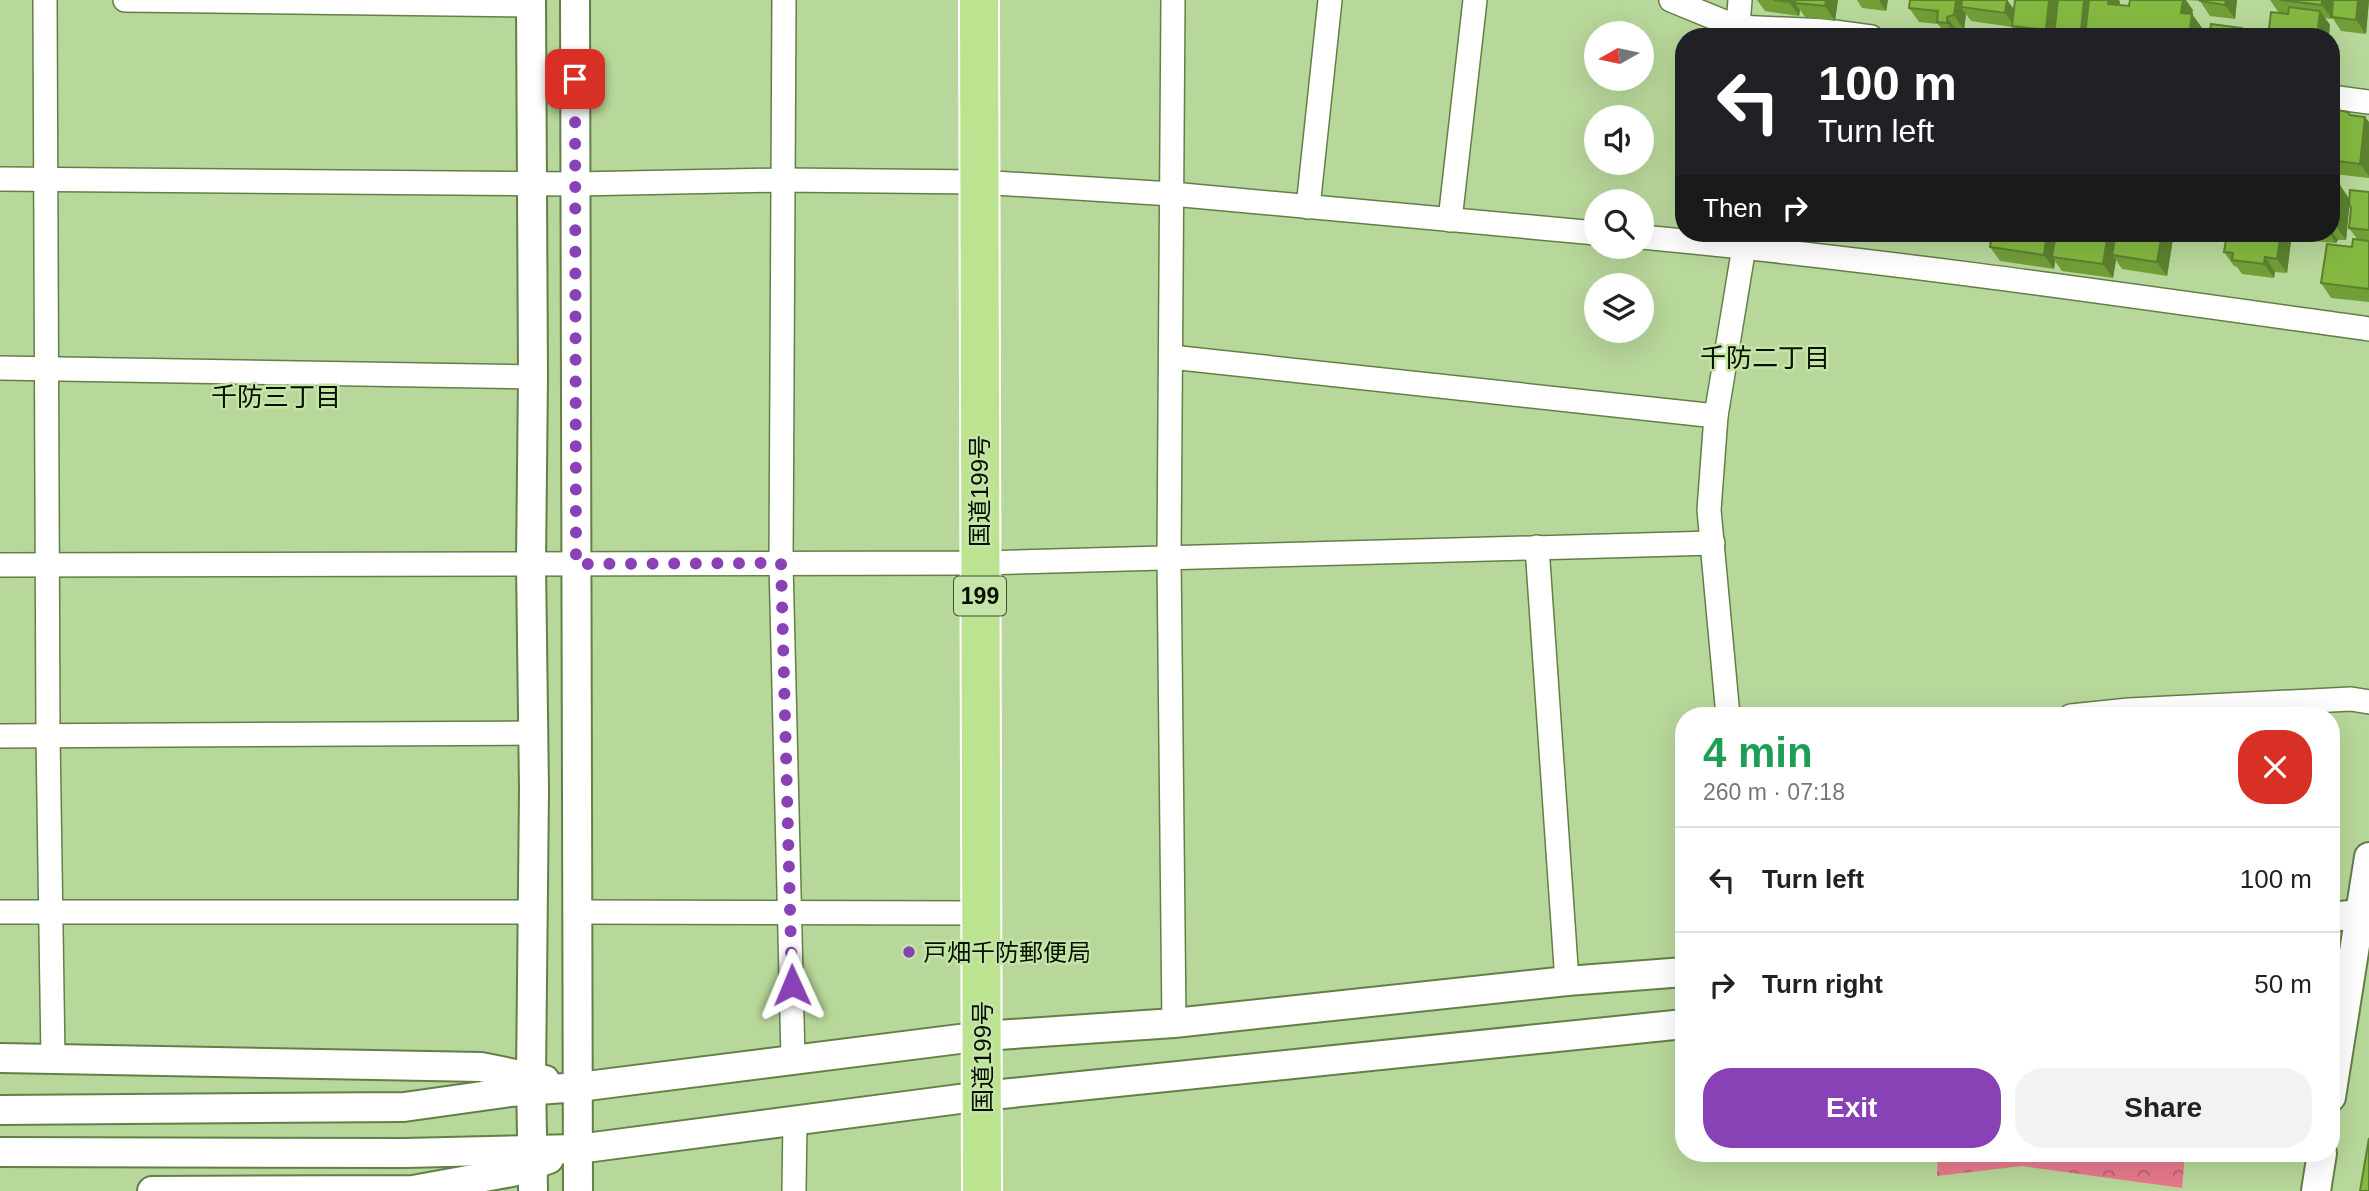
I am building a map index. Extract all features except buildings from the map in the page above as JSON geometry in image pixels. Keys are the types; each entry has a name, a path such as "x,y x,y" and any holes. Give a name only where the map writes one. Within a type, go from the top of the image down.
{"highway":[{"name":"国道199号","path":"979,0 982,1191"}],"street":[{"path":"45,0 48,736 53,1059"},
{"path":"125,0 531,2 533,1169"},
{"path":"575,0 578,1191"},
{"path":"784,0 781,563 793,1058"},
{"path":"1173,0 1169,558 1174,1023"},
{"path":"1308,207 1330,0"},
{"path":"1450,220 1475,0"},
{"path":"1671,0 1729,28"},
{"path":"1737,28 1740,0"},
{"path":"2340,98 2369,102"},
{"path":"0,179 576,184 782,180 979,182 1172,194 1584,232"},
{"path":"1654,237 1675,238"},
{"path":"1727,707 1709,510 1716,416 1744,242"},
{"path":"1758,242 2369,329"},
{"path":"1171,357 1716,416"},
{"path":"0,368 533,377"},
{"path":"0,565 980,563 1713,543"},
{"path":"1537,547 1567,981"},
{"path":"2190,707 2351,699 2369,702"},
{"path":"0,736 533,733"},
{"path":"2340,1035 2351,960 2365,914 2369,857"},
{"path":"0,912 533,912"},
{"path":"577,912 982,913"},
{"path":"2340,916 2365,914"},
{"path":"0,1110 404,1107 531,1084 579,1087 983,1036 1174,1023 1567,981 1675,973"},
{"path":"152,1191 413,1190 533,1169 578,1150 795,1120 982,1096 1675,1025"},
{"path":"0,1058 481,1067 531,1084"},
{"path":"794,1191 795,1120"},
{"path":"0,1152 405,1153 533,1169"},
{"path":"2316,1191 2321,1162"}],"green space":[{"path":"1938,1162 2184,1162 2182,1188 2022,1166 1937,1176"}],"place":[{"name":"戸畑千防郵便局","path":"909,952"}],"district":[{"name":"千防二丁目","path":"1765,358"},
{"name":"千防三丁目","path":"276,397"}],"route":[{"path":"575,79 576,564 781,563 792,985"}]}
